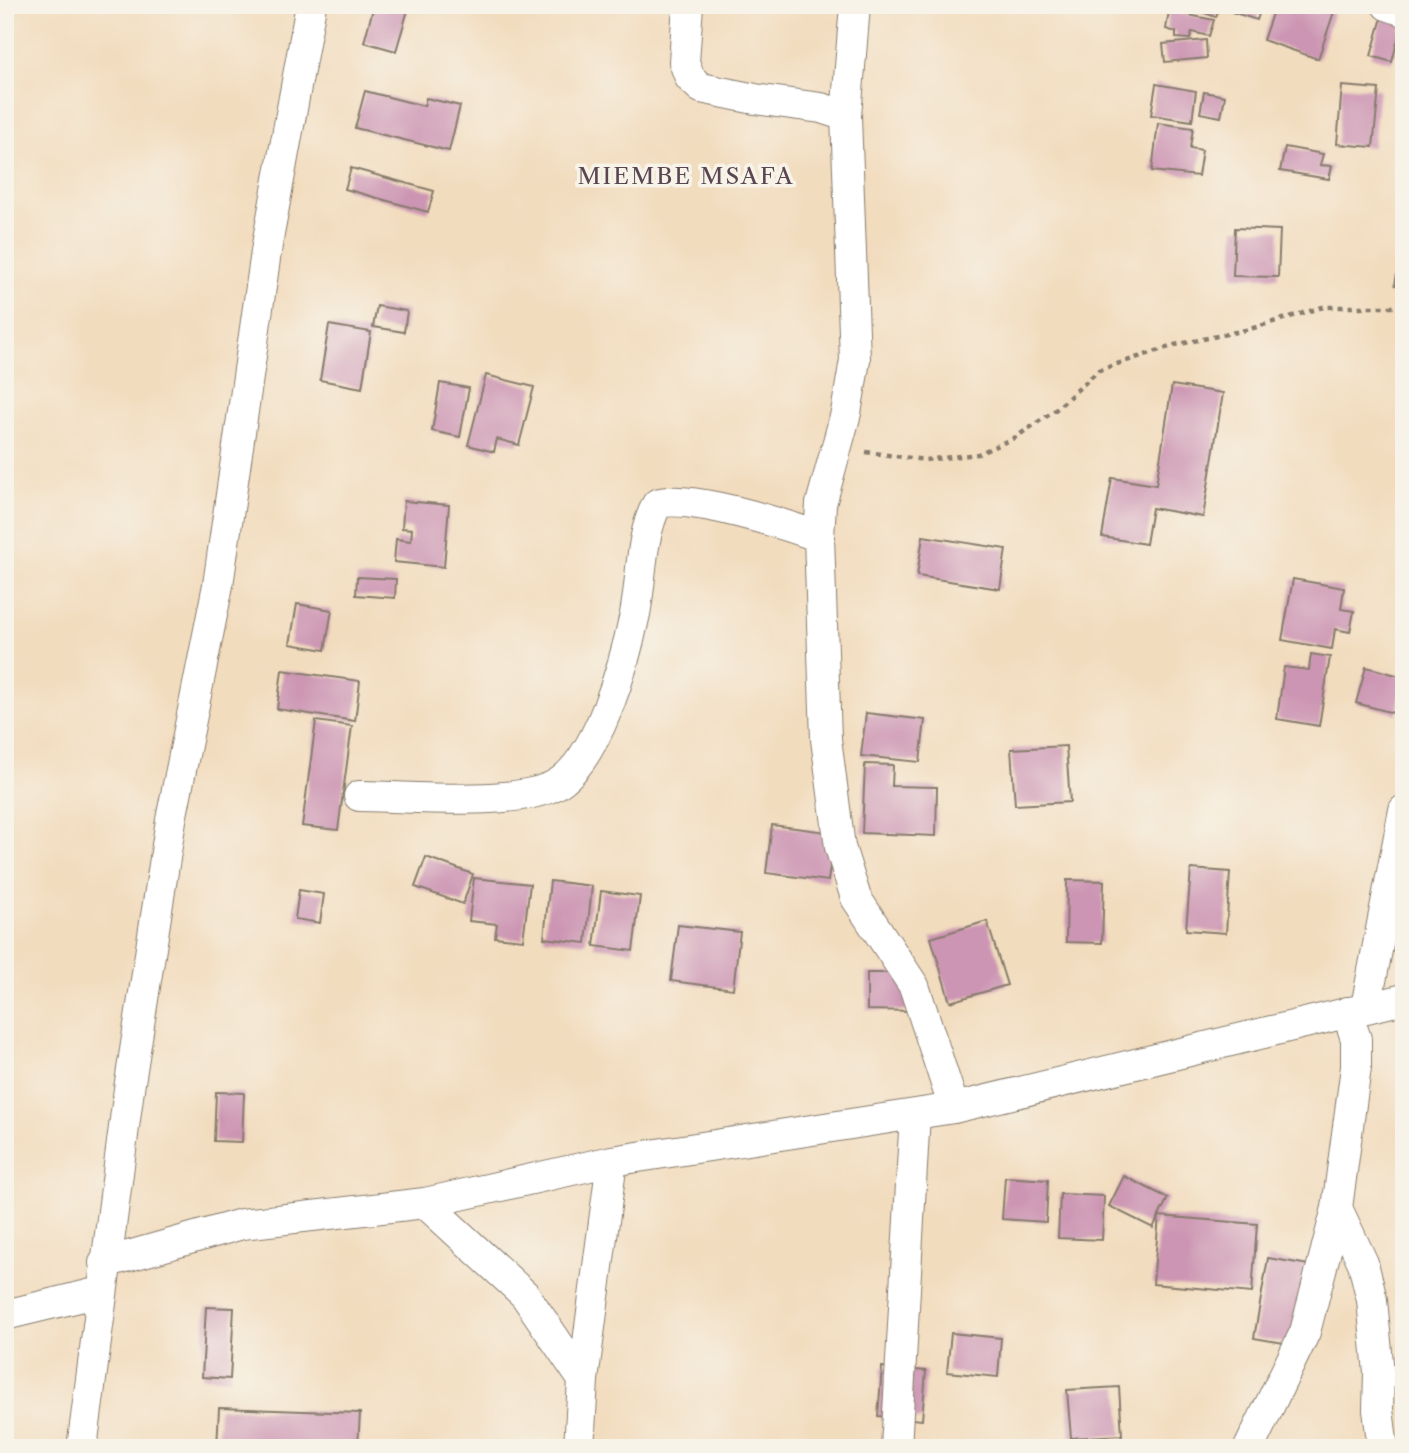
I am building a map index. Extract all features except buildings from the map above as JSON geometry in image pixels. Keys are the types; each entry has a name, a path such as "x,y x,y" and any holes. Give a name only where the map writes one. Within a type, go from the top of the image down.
{"street":[{"path":"82,1448 104,1263 169,834 218,585 267,245 311,5"},
{"path":"688,5 684,62 690,78 701,88 821,108 846,116"},
{"path":"855,5 846,116 855,360 838,446 821,504 826,739 840,847 856,898 904,970 922,1005 954,1108"},
{"path":"1387,5 1404,11"},
{"path":"359,796 516,797 556,784 589,749 610,704 635,614 648,532 657,504 699,503 820,537"},
{"path":"1249,1448 1305,1332 1337,1208 1356,1067 1357,1010 1404,810"},
{"path":"104,1263 242,1224 425,1203 612,1161 954,1108 1404,999"},
{"path":"896,1448 915,1114"},
{"path":"579,1448 583,1380 612,1161"},
{"path":"425,1203 526,1295 583,1380"},
{"path":"1337,1208 1363,1263 1372,1300 1379,1373 1378,1410 1383,1448"},
{"path":"5,1315 100,1292"}],"path":[{"path":"838,446 884,456 925,460 978,454 1016,437 1054,412 1099,370 1175,345 1250,329 1323,307 1404,307"}],"district":[{"name":"MIEMBE MSAFA","path":"686,176"}]}
